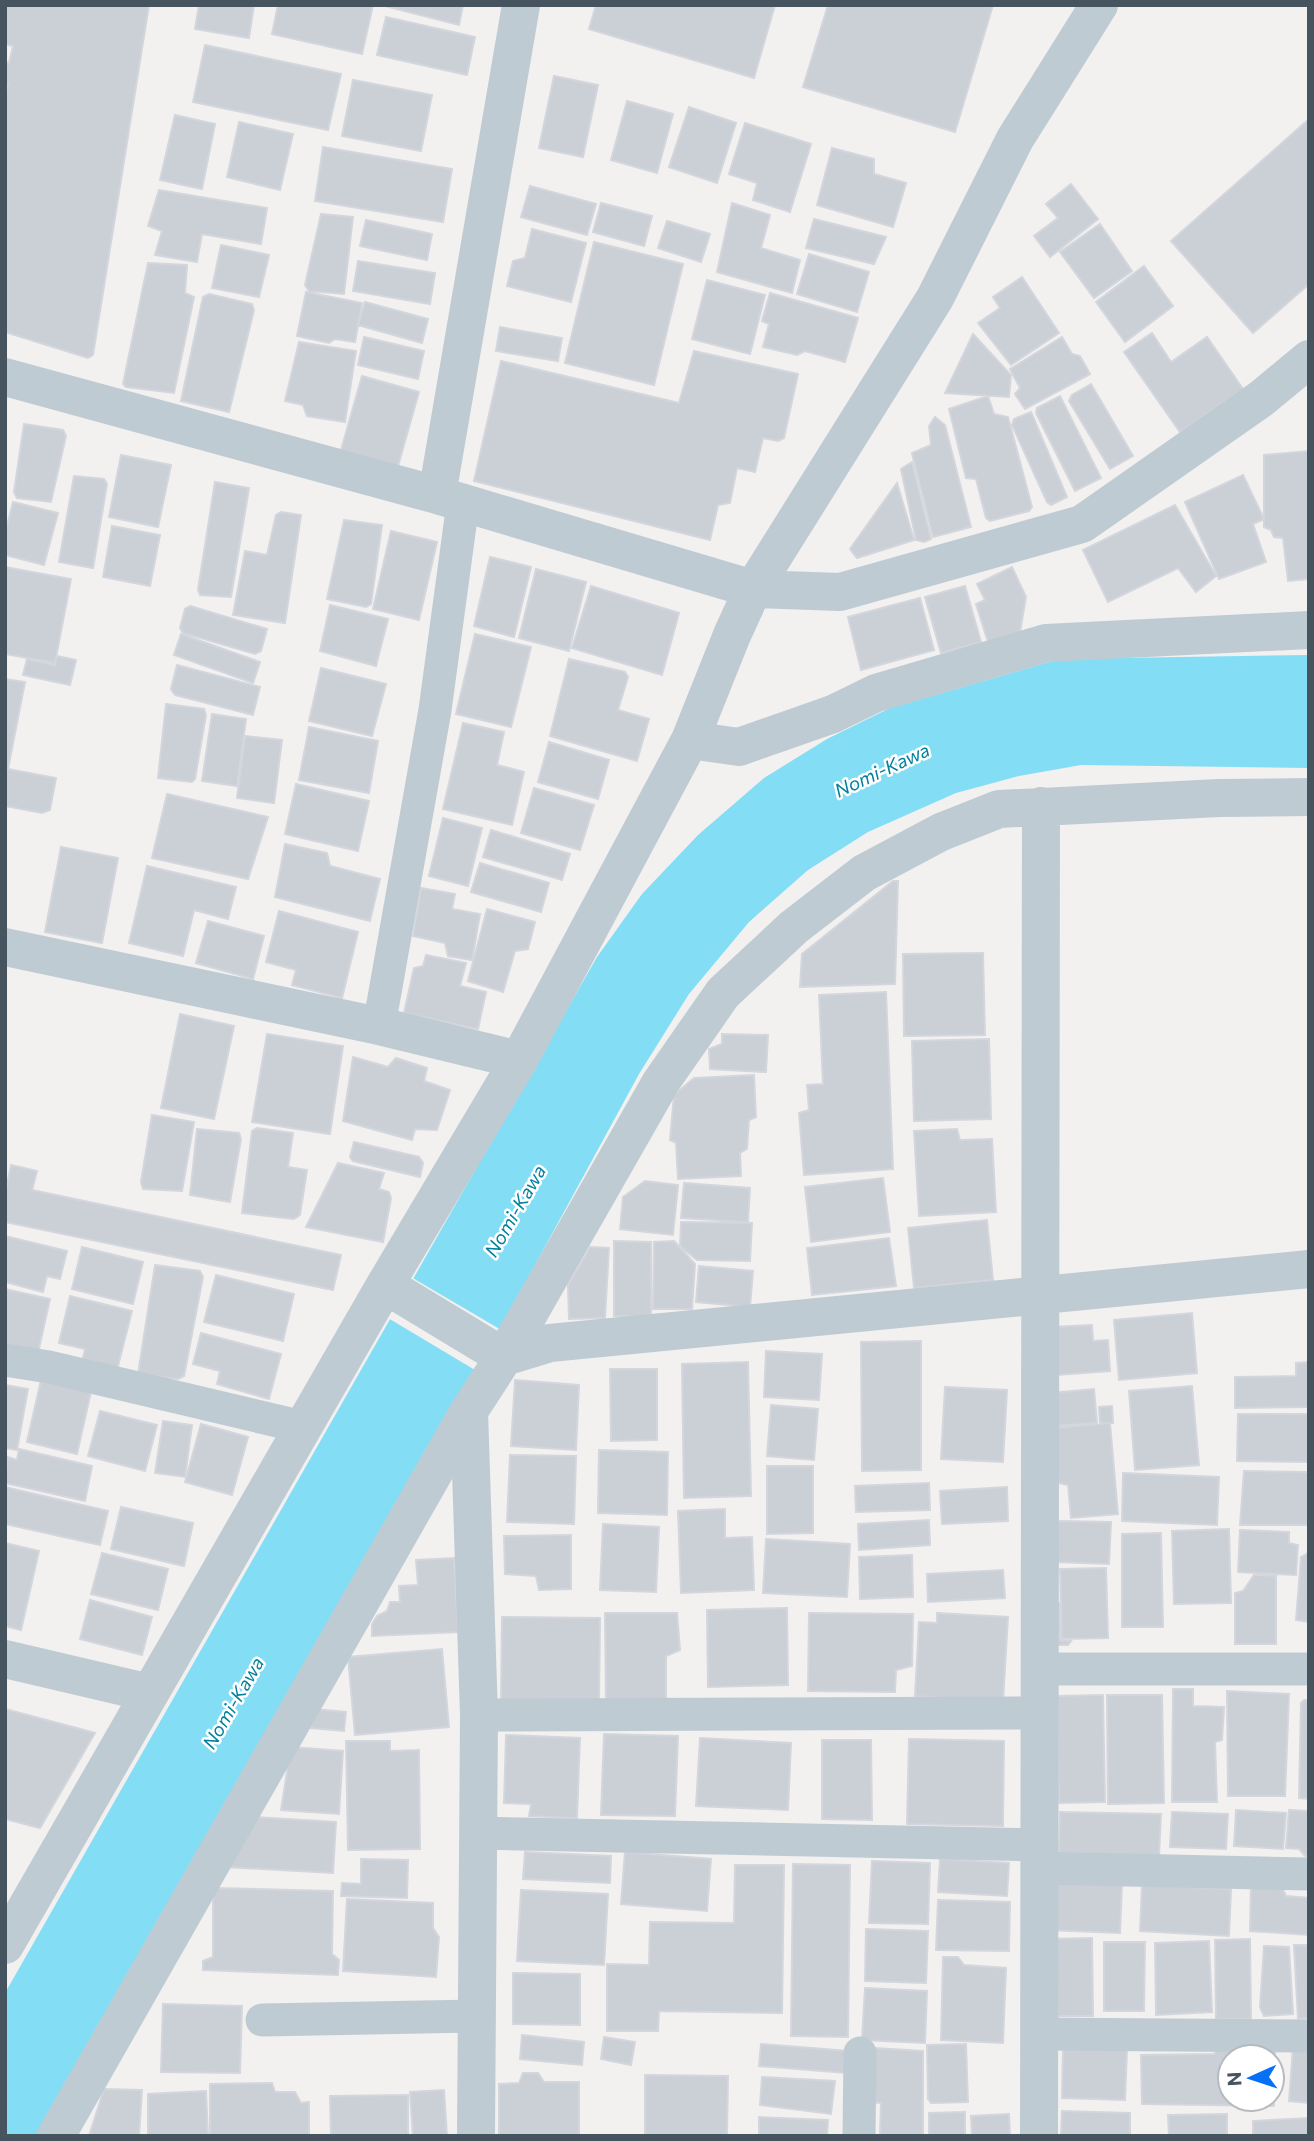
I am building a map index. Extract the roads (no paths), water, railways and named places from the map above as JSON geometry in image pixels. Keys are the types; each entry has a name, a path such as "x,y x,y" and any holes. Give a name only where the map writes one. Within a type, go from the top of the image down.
{"street":[{"path":"450,499 521,5"},
{"path":"5,1945 303,1427 392,1290 690,740 753,589 935,298 1015,139 1098,5"},
{"path":"5,377 450,499 753,589 840,593 1082,524 1262,398 1309,359"},
{"path":"690,740 738,747 834,714 876,693 1046,643 1309,629"},
{"path":"56,2136 499,1354 662,1083 723,993 794,927 864,873 941,832 999,809 1219,798 1309,797"},
{"path":"1039,2136 1041,806"},
{"path":"5,947 379,1026 519,1060"},
{"path":"392,1290 499,1354 550,1343 1309,1269"},
{"path":"469,1411 479,1715 475,2136"},
{"path":"5,1659 150,1693"}],"lane":[{"path":"379,1026 435,710 450,499"},
{"path":"5,1360 49,1367 303,1427"},
{"path":"1040,1669 1309,1669"},
{"path":"479,1715 1039,1713"},
{"path":"478,1833 1039,1857 1309,1874"},
{"path":"262,2021 476,2016"},
{"path":"1039,2034 1309,2036"},
{"path":"859,2136 860,2053"}],"water":[{"name":"Nomi-Kawa","path":"1309,655 1309,768 1081,765 1019,776 956,793 868,832 808,870 749,922 689,994 639,1074 504,1322 41,2136 5,2136 5,1993 597,957 642,894 698,835 764,778 827,739 890,708 1059,659"}]}
